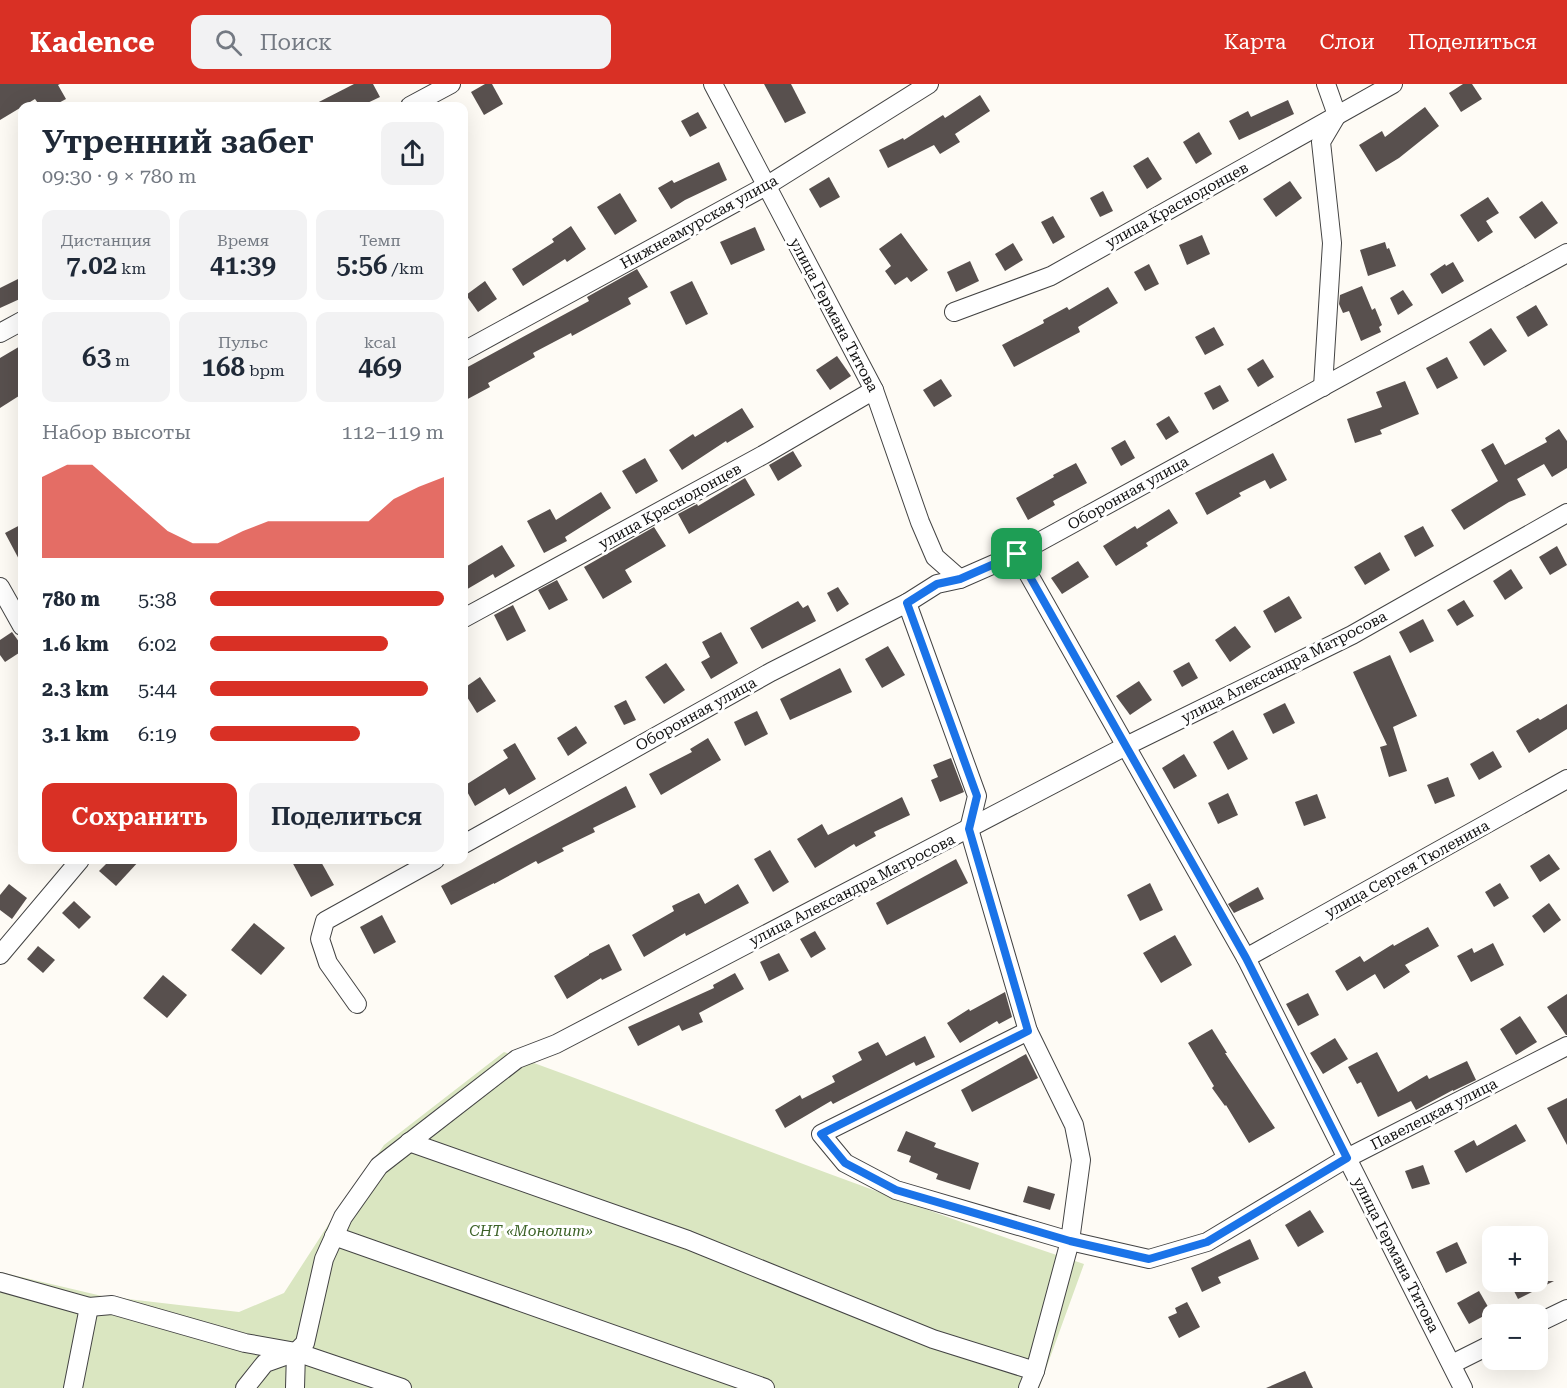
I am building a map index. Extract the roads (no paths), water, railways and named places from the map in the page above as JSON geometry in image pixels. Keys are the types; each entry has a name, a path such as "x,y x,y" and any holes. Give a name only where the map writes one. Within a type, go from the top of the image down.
{"street":[{"path":"417,102 451,84"},
{"name":"улица Германа Титова","path":"713,84 874,390 920,522 935,557 960,579"},
{"name":"Нижнеамурская улица","path":"468,349 766,186 929,84"},
{"path":"1323,387 1332,243 1321,142 1337,115 1326,84"},
{"name":"улица Краснодонцев","path":"954,312 1051,276 1393,84"},
{"name":"Оборонная улица","path":"468,842 771,672 907,603 937,584 960,579 1017,554 1567,252"},
{"path":"0,333 18,323"},
{"name":"улица Краснодонцев","path":"468,616 763,455 874,390"},
{"name":"улица Александра Матросова","path":"296,1352 305,1343 324,1259 334,1236 343,1217 379,1166 517,1059 556,1044 1126,746 1352,635 1567,513"},
{"name":"улица Германа Титова","path":"1017,554 1246,958 1452,1364 1457,1386"},
{"path":"10,594 18,615"},
{"path":"409,1142 688,1240 1032,1380 1070,1241 1081,1160 1074,1125 1028,1031 969,829 977,796 907,603"},
{"name":"улица Сергея Тюленина","path":"1246,958 1567,779"},
{"path":"0,956 77,864"},
{"path":"357,1004 328,963 320,939 325,921 428,864"},
{"name":"Павелецкая улица","path":"1028,1031 821,1134 845,1163 896,1190 1070,1241 1149,1259 1207,1242 1347,1158 1567,1046"},
{"path":"334,1236 765,1388"},
{"path":"0,1282 89,1307 112,1305 245,1342 296,1352 402,1388"},
{"path":"73,1388 89,1307"},
{"path":"1548,1318 1567,1309"},
{"path":"1452,1364 1482,1349"},
{"path":"244,1388 264,1363 296,1352"},
{"path":"295,1388 296,1352"}],"park label":[{"name":"СНТ «Монолит»","path":"531,1231"}]}
